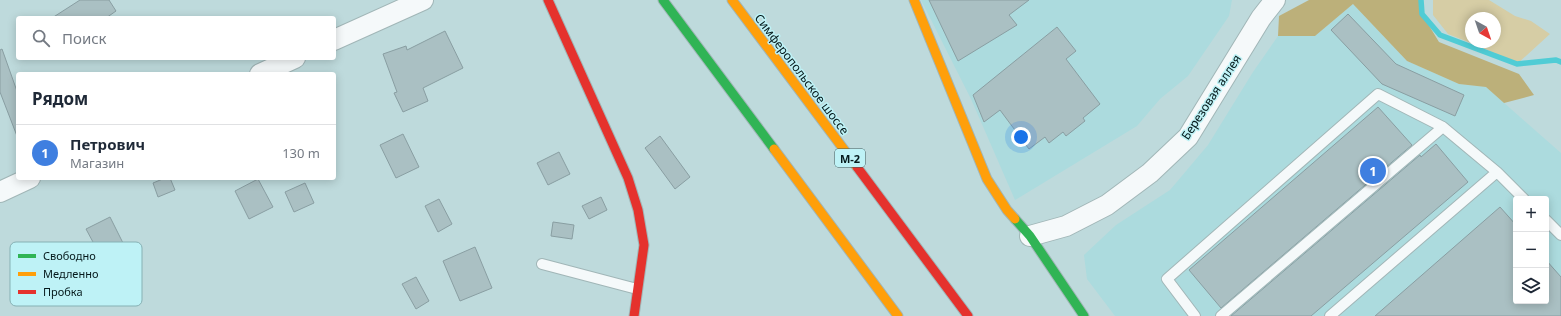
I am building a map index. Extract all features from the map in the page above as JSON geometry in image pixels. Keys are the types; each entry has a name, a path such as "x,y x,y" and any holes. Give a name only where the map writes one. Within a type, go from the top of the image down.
{"main road":[{"path":"548,0 628,178 638,210 644,245 634,316"},
{"path":"663,0 898,316"},
{"name":"Симферопольское шоссе","path":"732,0 968,316"},
{"path":"914,0 987,179 1007,210 1030,236 1084,316"}],"street":[{"path":"336,39 423,0"},
{"name":"Березовая аллея","path":"1030,236 1066,226 1107,205 1150,173 1188,137 1261,18 1275,0"},
{"path":"264,72 291,60"},
{"path":"0,192 26,180"}],"lane":[{"path":"1195,316 1167,278 1378,94 1442,127 1497,172 1521,196"},
{"path":"1221,316 1442,127"},
{"path":"1330,316 1497,172"},
{"path":"1549,223 1561,235"},
{"path":"542,264 637,289"}],"shaded area":[{"path":"921,0 1232,0 1229,16 1188,76 1160,99 1137,126 1015,200 971,99"},
{"path":"1309,0 1423,0 1422,14 1439,42 1519,74 1534,95 1504,103 1486,87 1459,84 1407,61 1353,4 1315,36 1278,36 1279,16"},
{"path":"1433,0 1489,0 1515,16 1531,21 1550,34 1517,64 1483,48 1501,48 1501,12 1465,12 1465,41 1448,34 1433,15"},
{"path":"1353,4 1407,61 1459,84 1486,87 1561,153 1561,316 1115,316 1087,279 1084,255 1116,225 1170,190 1208,145 1253,72 1278,36 1315,36"}],"building":[{"path":"80,0 109,0 116,11 109,16 55,16"},
{"path":"929,0 1029,0 1009,15 1017,25 958,61"},
{"path":"1348,14 1396,64 1464,95 1455,116 1382,84 1331,30"},
{"path":"1057,27 1076,51 1066,59 1100,104 1083,118 1085,121 1066,136 1063,132 1049,143 1045,137 1029,149 1000,110 984,122 973,95"},
{"path":"445,31 463,68 423,88 428,101 403,112 394,93 397,92 383,54 406,46 407,50"},
{"path":"2,49 16,88 16,133 0,92 0,50"},
{"path":"1378,107 1412,145 1221,308 1189,270"},
{"path":"403,134 419,167 396,178 380,145"},
{"path":"660,136 690,177 675,189 645,148"},
{"path":"1436,144 1468,182 1311,316 1231,316 1420,155 1421,157"},
{"path":"559,152 570,174 548,185 537,163"},
{"path":"160,180 171,180 175,190 158,197 153,183"},
{"path":"259,180 273,207 249,219 235,191"},
{"path":"305,183 314,203 294,212 285,192"},
{"path":"601,197 607,210 589,219 582,206"},
{"path":"439,199 452,224 438,232 425,206"},
{"path":"1500,207 1513,222 1513,304 1549,304 1549,263 1561,277 1561,316 1375,316"},
{"path":"110,217 122,242 93,242 86,229"},
{"path":"553,222 574,225 572,239 551,236"},
{"path":"475,247 492,288 460,301 443,261"},
{"path":"416,277 429,301 416,309 402,284"}],"waterway":[{"path":"1421,0 1422,14 1440,35 1517,64 1556,60 1561,62"}],"traffic: fast":[{"path":"663,0 774,149"},
{"path":"1015,219 1030,236 1084,316"}],"traffic: slow":[{"path":"732,0 857,167"},
{"path":"914,0 987,179 1007,210 1015,219"},
{"path":"774,149 898,316"}],"traffic: jam":[{"path":"548,0 628,178 638,210 644,245 634,316"},
{"path":"857,167 968,316"}],"place":[{"name":"Петрович","path":"1373,171"}]}
